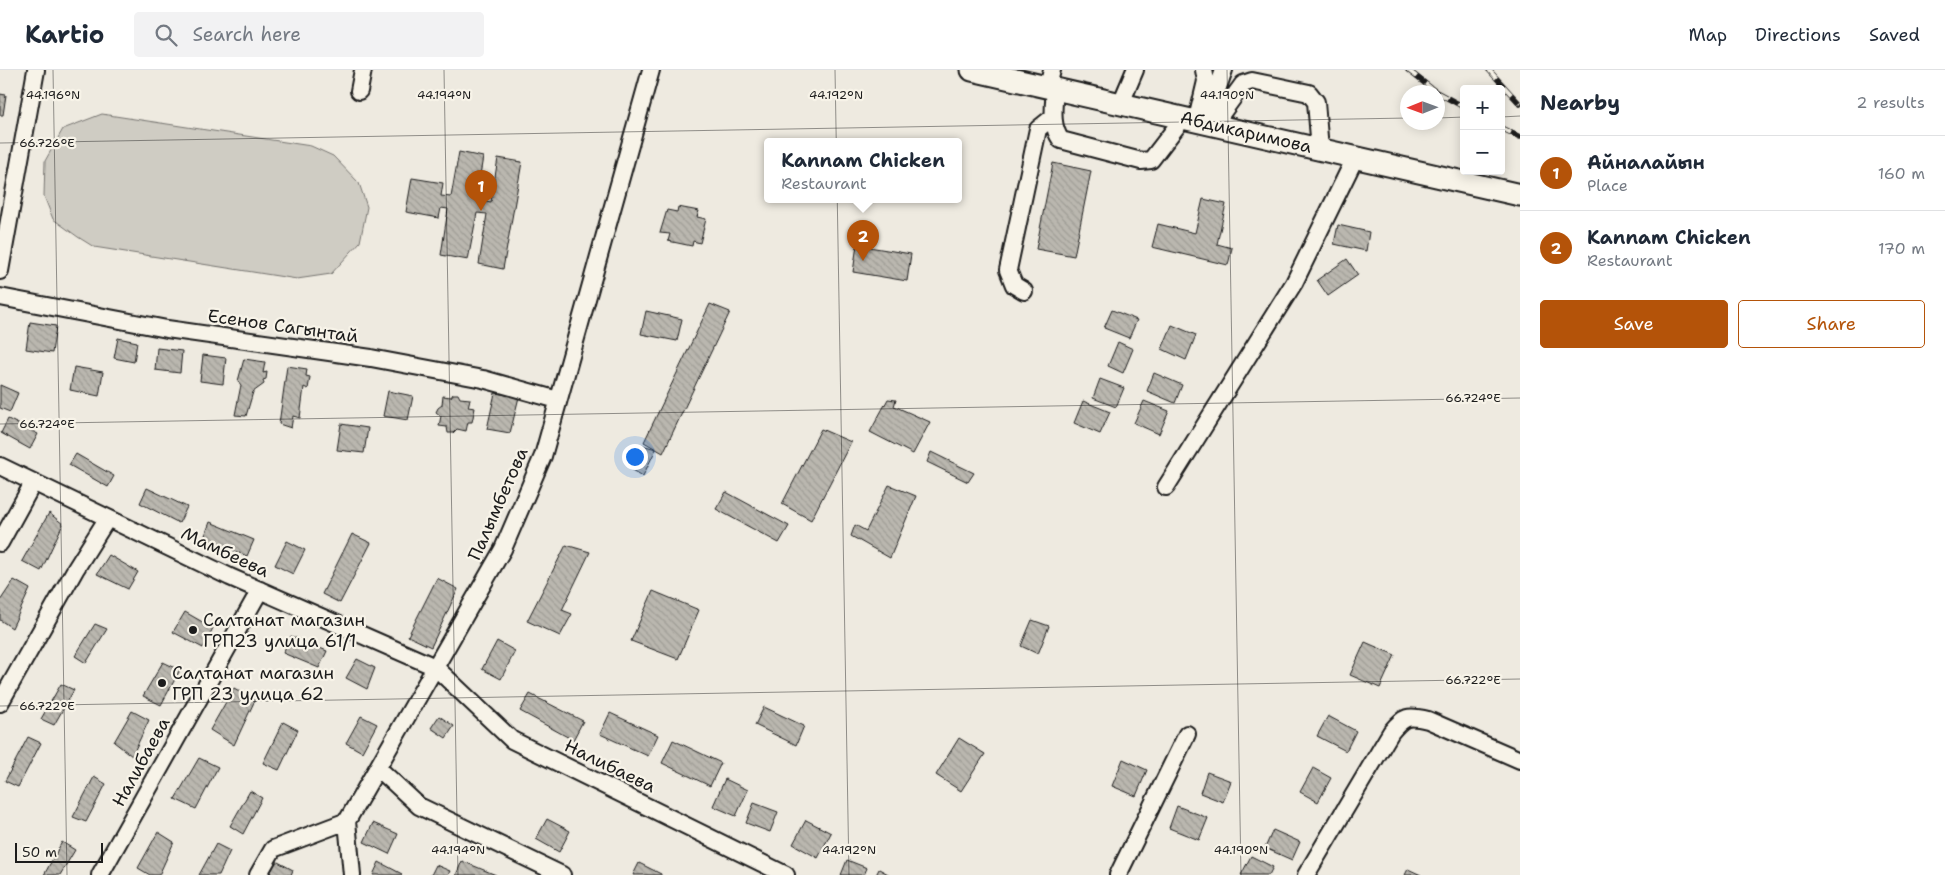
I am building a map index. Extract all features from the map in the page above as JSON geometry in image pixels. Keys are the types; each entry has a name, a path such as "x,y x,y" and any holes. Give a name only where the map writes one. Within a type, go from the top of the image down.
{"main road":[{"name":"Абдикаримова","path":"980,71 1052,82 1121,103 1520,195"}],"street":[{"path":"0,272 36,70"},
{"path":"359,91 363,70"},
{"name":"Палымбетова","path":"347,821 503,549 543,456 651,70"},
{"path":"1121,103 1135,70"},
{"path":"1200,121 1206,81 1204,70"},
{"path":"1200,121 1224,70"},
{"path":"1052,82 1053,117 1057,134 1061,140 1141,161 1151,160 1243,84 1252,81 1309,93 1316,102 1320,149"},
{"path":"1024,291 1014,285 1008,270 1038,129 1053,117"},
{"path":"1166,487 1294,283 1356,156"},
{"name":"Есенов Сагынтай","path":"0,297 167,329 371,358 464,376 558,400"},
{"name":"Мамбеева","path":"0,466 107,519 435,668"},
{"path":"0,543 33,483"},
{"path":"0,703 75,570 107,519"},
{"name":"Налибаева","path":"100,875 260,590"},
{"name":"Налибаева","path":"435,668 512,740 786,875"},
{"path":"1306,875 1391,732 1402,719 1414,716 1428,720 1520,760"},
{"path":"1118,875 1187,734"},
{"path":"378,768 419,806 562,875"},
{"path":"258,875 273,848 347,821 352,875"}],"shaded area":[{"path":"102,114 311,146 333,156 359,183 367,207 360,242 331,274 297,279 94,247 53,219 44,196 45,161 63,129"}],"building":[{"path":"0,94 6,95 3,115 0,115"},
{"path":"459,152 483,157 476,199 491,202 498,158 522,162 503,269 479,264 487,214 477,213 468,260 441,255 448,209 441,208 439,218 406,212 412,178 443,183 441,196 451,197"},
{"path":"1053,163 1091,171 1074,256 1036,249"},
{"path":"1203,199 1226,204 1217,244 1232,248 1228,265 1152,247 1158,224 1195,233"},
{"path":"678,207 699,211 697,217 706,219 700,243 693,241 692,246 668,241 670,234 660,233 667,210 677,212"},
{"path":"1338,225 1369,232 1366,251 1334,244"},
{"path":"857,245 911,254 907,281 853,272"},
{"path":"1347,259 1358,275 1328,296 1317,280"},
{"path":"710,304 730,312 663,453 644,442"},
{"path":"1112,310 1137,320 1129,338 1104,328"},
{"path":"646,311 682,319 677,341 641,334"},
{"path":"30,322 56,326 52,353 26,349"},
{"path":"1172,325 1196,335 1186,360 1162,349"},
{"path":"118,338 137,342 134,362 114,358"},
{"path":"1118,342 1133,349 1123,373 1108,366"},
{"path":"157,348 182,351 180,373 155,370"},
{"path":"203,355 226,358 223,384 200,381"},
{"path":"244,359 265,362 263,373 267,372 266,379 263,380 264,384 253,392 246,416 235,415 241,385 238,381"},
{"path":"287,366 307,369 306,376 310,377 308,389 304,387 300,418 293,416 291,428 279,424"},
{"path":"74,367 103,372 99,396 70,390"},
{"path":"1154,373 1182,385 1175,403 1147,391"},
{"path":"1100,379 1124,388 1116,407 1093,398"},
{"path":"0,385 18,393 10,412 0,408"},
{"path":"388,391 413,396 408,420 383,416"},
{"path":"495,393 519,397 510,433 487,429"},
{"path":"453,394 458,394 460,398 470,399 468,407 475,408 472,422 468,422 466,431 457,429 453,433 448,433 447,427 439,426 441,416 436,412 442,405 443,396 451,397"},
{"path":"888,399 896,400 894,406 930,422 913,454 870,432"},
{"path":"1083,401 1110,412 1100,434 1074,423"},
{"path":"1144,401 1169,411 1159,434 1134,423"},
{"path":"8,419 38,434 30,449 1,433"},
{"path":"341,424 368,428 364,453 337,450"},
{"path":"821,429 851,442 811,520 782,504"},
{"path":"642,445 656,449 643,476 631,469"},
{"path":"931,452 974,473 968,482 927,462"},
{"path":"76,454 114,476 108,487 69,465"},
{"path":"889,485 916,496 890,558 851,536 855,525 866,531"},
{"path":"147,488 187,507 179,523 140,503"},
{"path":"726,492 789,526 779,543 716,509"},
{"path":"49,513 63,524 41,571 22,561"},
{"path":"210,522 254,540 247,556 204,538"},
{"path":"352,534 371,543 340,603 322,594"},
{"path":"287,541 305,550 293,574 275,565"},
{"path":"566,545 590,552 562,610 572,614 560,636 527,621"},
{"path":"109,555 138,572 128,589 97,574"},
{"path":"437,578 458,589 431,647 408,636"},
{"path":"14,580 30,589 12,628 0,620 0,601"},
{"path":"653,591 699,610 678,659 631,641"},
{"name":"Салтанат магазин ГРП23 улица 61/1","path":"185,612 213,628 203,648 173,632"},
{"path":"1032,620 1049,626 1038,654 1021,646"},
{"path":"95,624 107,629 86,663 75,656"},
{"path":"291,636 327,651 319,668 283,653"},
{"path":"497,641 515,651 501,679 482,669"},
{"path":"1365,642 1395,655 1380,688 1350,675"},
{"path":"357,659 375,668 367,689 346,678"},
{"name":"Салтанат магазин ГРП 23 улица 62","path":"163,662 180,670 161,705 143,696"},
{"path":"61,684 74,690 54,725 41,719"},
{"path":"234,688 255,700 234,745 210,730"},
{"path":"530,694 583,721 573,740 520,711"},
{"path":"764,707 804,726 796,745 755,725"},
{"path":"132,711 149,720 132,756 114,742"},
{"path":"610,713 658,735 648,756 600,734"},
{"path":"361,716 377,724 362,752 346,743"},
{"path":"439,716 454,726 446,738 431,728"},
{"path":"1328,716 1356,731 1346,751 1317,736"},
{"path":"283,722 298,730 279,770 263,763"},
{"path":"28,737 41,743 18,787 5,781"},
{"path":"959,738 985,754 961,791 936,775"},
{"path":"673,740 721,763 710,786 662,763"},
{"path":"199,758 218,767 196,809 175,799"},
{"path":"1123,759 1147,770 1136,796 1112,786"},
{"path":"1313,768 1331,778 1318,802 1300,792"},
{"path":"1207,772 1231,781 1223,802 1200,793"},
{"path":"94,777 106,784 86,822 73,817"},
{"path":"725,779 748,790 736,816 713,806"},
{"path":"250,791 262,798 243,834 230,826"},
{"path":"754,803 778,812 770,832 746,823"},
{"path":"1177,806 1208,818 1199,840 1169,828"},
{"path":"547,819 570,831 559,852 536,839"},
{"path":"806,820 831,833 818,858 793,844"},
{"path":"373,823 398,834 389,854 364,842"},
{"path":"1273,830 1300,842 1292,860 1265,848"},
{"path":"158,832 174,842 159,875 150,875 138,868"},
{"path":"62,842 75,850 60,875 44,875"},
{"path":"216,844 230,851 219,875 199,875"},
{"path":"1251,856 1273,867 1269,875 1241,875"},
{"path":"847,860 867,868 864,875 841,875"},
{"path":"276,861 293,870 291,875 269,875"},
{"path":"462,861 496,875 456,875"},
{"path":"379,862 402,874 373,875"},
{"path":"639,863 661,874 661,875 633,875"},
{"path":"436,865 450,871 448,875 431,875"},
{"path":"879,869 890,875 876,875"},
{"path":"1408,869 1421,875 1405,875"}],"railway":[{"path":"1408,70 1427,85"},
{"path":"1489,70 1520,104"},
{"path":"1445,97 1460,105"},
{"path":"1505,130 1520,137"}],"place":[{"name":"Айналайын","path":"481,211"},
{"name":"Kannam Chicken","path":"863,261"},
{"name":"Салтанат магазин ГРП23 улица 61/1","path":"193,630"},
{"name":"Салтанат магазин ГРП 23 улица 62","path":"162,683"}]}
